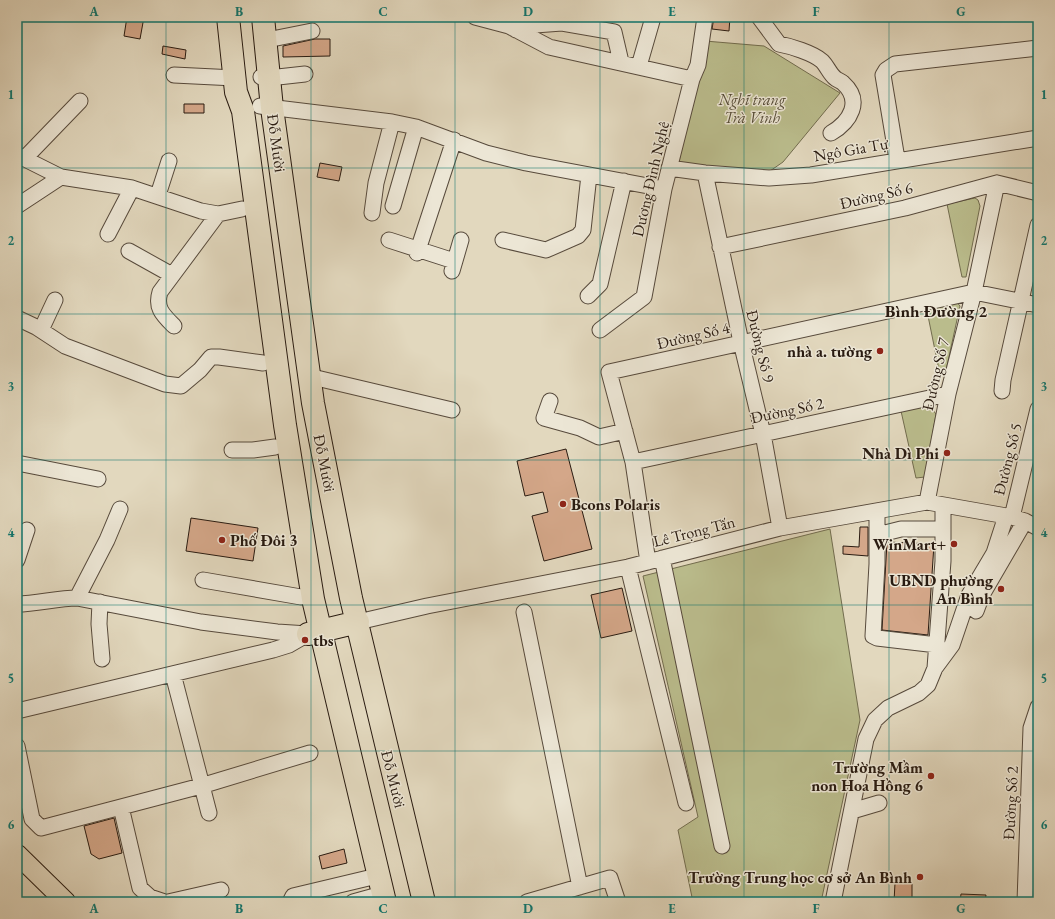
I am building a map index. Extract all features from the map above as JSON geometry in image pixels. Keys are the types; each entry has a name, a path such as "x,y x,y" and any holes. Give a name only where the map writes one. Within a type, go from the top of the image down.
{"highway":[{"name":"Đỗ Mười","path":"228,17 235,85 243,111 285,425 313,599 314,632"},
{"name":"Đỗ Mười","path":"260,22 266,107 296,375 322,514 424,902"},
{"name":"Đỗ Mười","path":"235,85 232,110 242,209 275,447 301,597 314,632 377,891"},
{"name":"Đỗ Mười","path":"266,107 308,376 351,598 351,624 413,902"},
{"path":"314,632 351,624"}],"main road":[{"path":"17,854 66,902"}],"street":[{"path":"475,17 516,30 549,47 692,79"},
{"name":"Dương Đình Nghệ","path":"600,330 644,297 664,189 692,79 698,65 705,17"},
{"path":"759,17 779,44 791,47 821,60 835,78 843,82 852,96 853,108 848,120 831,133"},
{"path":"639,66 652,21"},
{"path":"260,22 272,39 312,31"},
{"path":"516,30 535,25 562,23 614,32 621,62"},
{"path":"897,159 885,93 883,75 886,70 895,64 1038,48"},
{"path":"264,78 306,74"},
{"path":"174,75 235,85"},
{"path":"80,101 20,157 61,177 132,188 158,195 201,211 218,214 242,209"},
{"path":"266,107 392,122 454,140 486,153 664,189"},
{"path":"372,213 376,183 392,122"},
{"path":"393,206 416,128"},
{"name":"Ngô Gia Tự","path":"669,168 705,173 769,178 811,174 897,159 1038,138"},
{"path":"418,251 454,140"},
{"path":"158,195 169,161"},
{"name":"Đường Số 9","path":"705,173 741,342 763,434 780,528"},
{"path":"503,240 546,250 578,236 583,230 589,175"},
{"path":"17,206 61,177"},
{"path":"588,296 600,284 624,181"},
{"name":"Đường Số 6","path":"720,247 905,208 997,183 1038,193"},
{"name":"Đường Số 7","path":"927,502 948,394 974,292 997,183"},
{"path":"108,234 132,188"},
{"path":"174,326 158,308 157,300 160,292 218,214"},
{"path":"1002,391 1020,300 1038,225"},
{"path":"389,240 453,266 461,240"},
{"path":"129,251 172,275"},
{"path":"974,292 1020,300 1038,305"},
{"name":"Đường Số 4","path":"722,846 633,462 609,372 974,292"},
{"path":"41,330 55,300"},
{"path":"17,318 41,330 65,346 165,384 181,386 200,370 211,358 219,357 263,363"},
{"path":"308,376 452,410"},
{"name":"Đường Số 2","path":"633,462 948,394"},
{"path":"550,401 544,418 580,428 599,437 625,431"},
{"name":"Đường Số 5","path":"1020,521 1038,409"},
{"path":"232,450 253,450 275,447"},
{"path":"17,463 98,479"},
{"name":"Lê Trọng Tấn","path":"351,624 427,606 628,567 780,528 927,502 1020,521"},
{"path":"935,668 943,561 943,506"},
{"path":"77,598 107,540 120,509"},
{"path":"877,511 877,564 873,636 877,638 937,645"},
{"path":"976,612 982,595 1020,521"},
{"path":"833,902 866,738 875,720 888,708 919,693 928,685 935,668 952,645 969,595 994,553 1020,521"},
{"path":"877,535 901,529 943,530"},
{"path":"17,560 27,530"},
{"path":"628,567 686,803"},
{"path":"203,580 301,597"},
{"path":"17,604 27,604 60,598 77,598 201,622 277,632 314,632"},
{"path":"100,602 99,624 102,659"},
{"path":"524,612 580,888"},
{"path":"17,711 289,646 314,632"},
{"path":"173,674 209,813"},
{"name":"Đường Số 2","path":"1025,902 1035,737 1031,728 1038,707"},
{"path":"17,746 32,819 41,828 201,786 310,754"},
{"path":"852,811 878,803"},
{"path":"121,807 140,888 150,897 166,902 221,890"},
{"path":"527,902 580,888 610,878 618,902"},
{"path":"290,902 293,896 377,891"},
{"path":"353,902 377,891"}],"green space":[{"name":"Nghĩ trang Trà Vinh","path":"705,41 764,46 840,93 783,162 770,171 742,168 678,166"},
{"path":"975,198 978,200 980,206 966,277 962,277 947,204"},
{"path":"955,300 960,306 945,375 940,375 926,306"},
{"path":"929,405 936,414 925,477 916,478 901,411"},
{"path":"830,529 860,720 821,902 693,902 678,830 698,817 643,576"}],"building":[{"path":"127,17 144,17 140,39 124,36"},
{"path":"714,17 730,17 729,31 712,29"},
{"path":"315,39 330,39 330,56 283,57 283,46"},
{"path":"163,46 186,50 185,59 162,54"},
{"path":"184,104 204,104 204,113 184,113"},
{"path":"320,163 342,167 339,181 317,177"},
{"name":"Bcons Polaris","path":"566,449 592,549 544,561 532,516 548,512 543,492 525,496 517,461"},
{"name":"Phố Đôi 3","path":"191,518 258,528 253,561 186,551"},
{"path":"860,527 868,527 868,556 843,554 843,546 859,547"},
{"path":"887,542 934,544 928,635 882,630"},
{"path":"622,588 632,631 601,638 591,595"},
{"path":"114,818 122,853 99,859 91,854 84,826"},
{"path":"344,849 347,863 322,869 319,856"},
{"path":"895,883 912,883 912,902 894,902"},
{"path":"961,894 986,895 985,902 960,902"}],"place":[{"name":"nhà a. tường","path":"880,351"},
{"name":"Nhà Dì Phi","path":"947,453"},
{"name":"Bcons Polaris","path":"563,504"},
{"name":"Phố Đôi 3","path":"222,540"},
{"name":"WinMart+","path":"954,544"},
{"name":"UBND phường An Bình","path":"1001,589"},
{"name":"tbs","path":"305,640"},
{"name":"Trường Mầm non Hoa Hồng 6","path":"931,776"},
{"name":"Trường Trung học cơ sở An Bình","path":"920,877"}],"district":[{"name":"Bình Đường 2","path":"936,311"}]}
